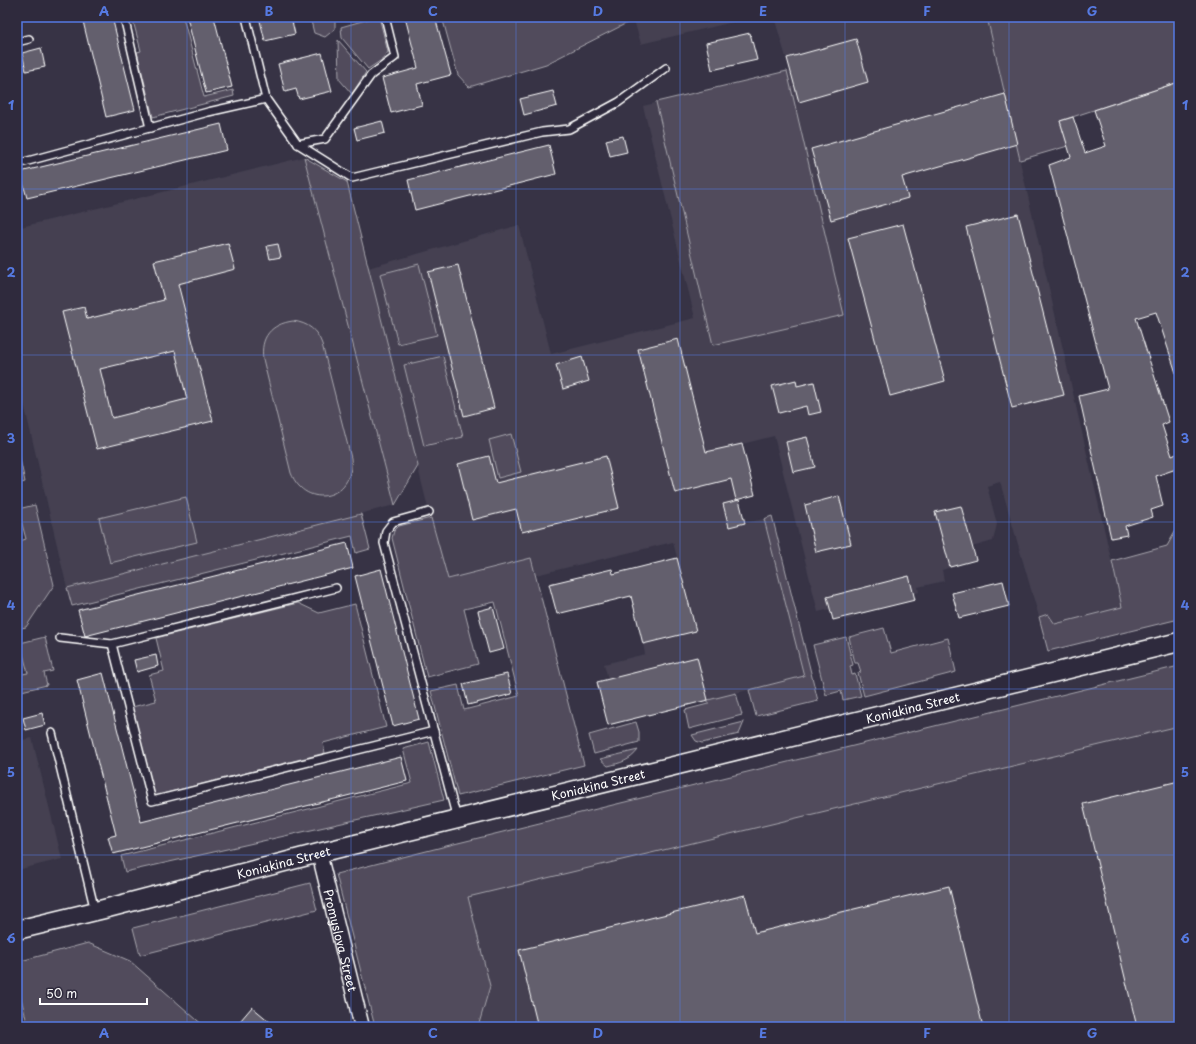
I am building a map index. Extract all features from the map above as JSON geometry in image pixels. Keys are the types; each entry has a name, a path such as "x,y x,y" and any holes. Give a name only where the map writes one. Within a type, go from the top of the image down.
{"street":[{"name":"Koniakina Street","path":"17,930 319,853 1179,642"},
{"name":"Promyslova Street","path":"319,853 362,1027"}],"lane":[{"path":"124,17 150,128"},
{"path":"246,17 266,98 298,144 352,178 542,132 569,129 619,102 666,68"},
{"path":"298,144 326,139 371,74 396,57 385,17"},
{"path":"17,42 29,39"},
{"path":"17,164 208,112 266,98"},
{"path":"429,512 393,522 386,531 384,543 457,819"},
{"path":"60,638 112,644 336,588"},
{"path":"112,644 152,801 434,731"},
{"path":"52,733 95,911"}],"shaded area":[{"path":"132,17 183,17 204,97 233,90 234,96 153,117 137,52 141,51"},
{"path":"310,17 335,17 335,29 325,37 314,33"},
{"path":"379,17 388,52 383,59 368,69 342,38 341,27"},
{"path":"442,17 633,17 633,20 546,64 469,87 458,75"},
{"path":"633,17 754,17 641,44"},
{"path":"774,17 987,17 1122,607 1055,624 1048,615 1039,617 1000,482 987,486 997,524 993,541 972,547 975,560 942,570 944,581 918,587 919,592 913,594 915,600 853,615 854,618 846,620 845,617 833,620 830,609 818,612 774,436 742,444 755,495 739,500 745,523 764,519 804,676 708,700 696,657 608,679 604,664 645,654 643,644 696,631 673,542 536,575 531,558 447,579 368,268 519,225 551,354 695,318 643,106 790,71"},
{"path":"987,17 1179,17 1179,82 1060,121 1068,146 1020,160"},
{"path":"338,40 366,72 352,94 339,79"},
{"path":"787,71 844,315 713,345 656,102"},
{"path":"304,157 395,505 67,588 24,404 17,366 17,228"},
{"path":"304,157 347,182 418,466 395,505"},
{"path":"419,264 437,335 398,344 380,274"},
{"path":"293,321 307,325 315,331 320,339 351,458 350,472 345,483 338,491 328,495 318,496 307,492 298,485 291,473 263,359 263,344 265,338 279,325"},
{"path":"443,356 463,437 424,446 404,365"},
{"path":"511,434 521,472 498,478 489,440"},
{"path":"17,445 25,482 17,484"},
{"path":"186,497 197,542 110,563 99,518"},
{"path":"35,505 54,585 26,627 17,629 17,542 26,539 18,509"},
{"path":"361,514 370,549 356,553 352,536 72,606 67,588"},
{"path":"772,516 818,701 756,716 749,690 804,676 764,519"},
{"path":"431,518 448,579 531,558 584,765 458,796 431,691 458,685 464,710 519,696 495,602 464,609 478,664 427,677 392,538 394,531 399,526"},
{"path":"1179,525 1179,619 1048,651 1039,617 1048,614 1055,624 1122,607 1112,561 1167,546"},
{"path":"298,603 319,613 355,604 386,727 323,743 325,753 154,796 132,707 156,701 149,675 164,671 156,638"},
{"path":"884,628 891,653 948,638 956,672 864,696 858,673 861,672 858,663 855,663 849,637"},
{"path":"45,637 53,671 44,673 47,685 17,692 17,675 28,673 20,643"},
{"path":"846,637 853,665 850,666 852,675 855,674 861,696 843,700 841,691 826,695 813,645"},
{"path":"1179,666 1179,726 468,897 490,986 478,1027 375,1027 336,874"},
{"path":"736,693 742,715 689,729 685,710 708,704 708,700"},
{"path":"636,722 639,732 639,742 594,754 589,735"},
{"path":"744,722 739,734 702,743 696,741 692,735"},
{"path":"1179,726 1179,1027 478,1027 490,986 468,897"},
{"path":"32,738 62,859 17,870 17,741"},
{"path":"429,742 444,800 125,872 121,856 412,783 403,749"},
{"path":"638,750 635,754 621,763 608,766 600,759"},
{"path":"310,883 317,910 140,955 133,928"},
{"path":"88,943 130,961 205,1027 28,1027 17,981 17,962"}],"building":[{"path":"82,17 112,17 135,110 106,117"},
{"path":"187,17 214,17 232,87 206,93"},
{"path":"259,17 291,17 295,34 265,41"},
{"path":"405,17 435,17 451,75 417,84 422,105 391,113 382,78 418,68"},
{"path":"750,33 757,60 712,70 706,43"},
{"path":"856,39 868,82 799,102 787,58"},
{"path":"41,48 45,67 26,71 22,53"},
{"path":"322,53 332,91 299,99 296,89 285,92 278,64"},
{"path":"1179,82 1179,375 1177,376 1156,312 1136,318 1169,422 1162,425 1172,456 1179,453 1179,468 1156,476 1163,506 1151,510 1153,517 1125,526 1127,535 1111,538 1079,396 1108,389 1049,165 1071,157 1060,121 1073,117 1085,153 1106,146 1094,110"},
{"path":"553,91 557,106 524,115 520,99"},
{"path":"1005,94 1017,144 902,177 908,198 831,220 811,149"},
{"path":"382,121 385,133 357,140 354,128"},
{"path":"221,124 227,150 27,198 20,172"},
{"path":"623,136 627,152 610,156 606,140"},
{"path":"549,145 556,174 415,210 408,180"},
{"path":"1018,214 1064,395 1012,408 966,227"},
{"path":"903,224 945,381 890,396 848,238"},
{"path":"228,243 235,269 178,284 213,421 97,449 62,312 84,307 87,319 164,300 154,261","holes":["175,351 187,399 112,418 100,369"]},
{"path":"278,244 281,257 270,259 267,246"},
{"path":"458,265 494,408 464,416 428,272"},
{"path":"678,339 706,452 742,444 755,495 736,500 731,479 675,493 638,349"},
{"path":"582,357 589,381 563,389 556,365"},
{"path":"796,380 797,386 814,382 821,412 808,415 806,406 779,413 772,386"},
{"path":"807,437 815,467 793,472 786,442"},
{"path":"489,456 496,483 606,456 619,508 522,532 516,509 472,520 458,464"},
{"path":"839,496 851,544 816,552 805,505"},
{"path":"739,500 745,523 729,527 723,504"},
{"path":"961,506 976,560 950,567 935,512"},
{"path":"347,543 353,568 85,636 78,610"},
{"path":"677,558 696,631 643,644 631,596 557,614 549,584 612,569 613,574"},
{"path":"381,569 419,719 393,726 355,576"},
{"path":"909,576 915,600 833,620 827,597"},
{"path":"1003,581 1009,606 959,618 952,593"},
{"path":"493,607 504,649 489,653 478,611"},
{"path":"156,655 158,666 137,672 134,660"},
{"path":"697,657 708,700 608,725 597,682"},
{"path":"103,673 141,822 401,757 407,781 113,854 108,837 116,835 77,680"},
{"path":"507,674 512,694 468,705 463,684"},
{"path":"42,713 45,725 26,730 23,718"},
{"path":"1179,781 1179,1027 1137,1027 1083,804"},
{"path":"949,886 983,1027 538,1027 519,950 745,895 755,933"},
{"path":"252,1007 276,1027 235,1027"}]}
